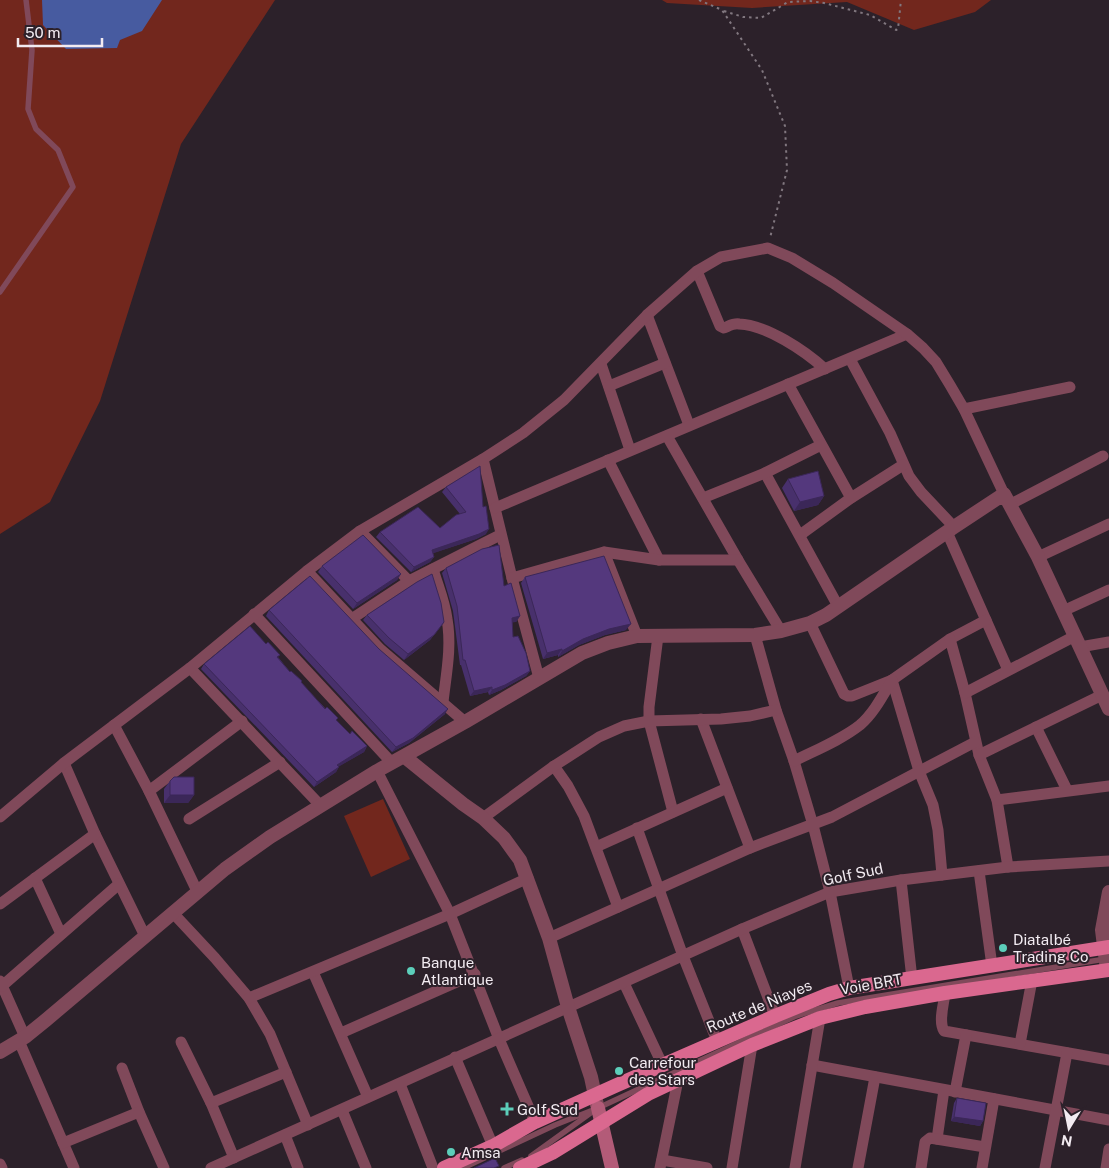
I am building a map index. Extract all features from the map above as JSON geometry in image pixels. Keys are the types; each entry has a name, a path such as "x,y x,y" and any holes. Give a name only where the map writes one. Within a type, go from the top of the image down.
{"main road":[{"name":"Route de Niayes","path":"444,1168 493,1146 535,1122 596,1101 716,1041 829,994 849,988 992,966 1107,959"},
{"path":"520,1168 552,1153 648,1094 752,1045 820,1018 865,1007 1032,980 1107,959"},
{"path":"596,1101 612,1168"}],"street":[{"path":"0,817 64,763 190,668 307,571 360,531 483,460 523,433 564,400 647,315 697,270 721,257 768,248 792,258 817,273 907,334 936,362 964,409 1038,557 1109,709"},
{"path":"697,270 720,326 724,328 737,323 757,326 807,353 825,369"},
{"path":"647,315 690,425"},
{"path":"495,508 907,334"},
{"path":"850,359 890,433 909,476 950,530 1008,670"},
{"path":"601,364 630,450"},
{"path":"609,386 665,364"},
{"path":"788,384 851,498"},
{"path":"964,409 1070,387"},
{"path":"667,436 781,631"},
{"path":"703,498 765,473 821,445"},
{"path":"0,1052 22,1039 225,869 270,836 377,771 582,653 608,643 637,636 755,635 781,631 810,623 826,615 950,530 1008,499 1104,456"},
{"path":"483,460 500,535 539,678"},
{"path":"608,460 659,560"},
{"path":"800,535 851,498 903,465"},
{"path":"765,473 838,606"},
{"path":"1038,557 1109,524"},
{"path":"360,531 409,582"},
{"path":"353,618 409,582 500,535"},
{"path":"512,578 604,552 659,560 738,560"},
{"path":"604,552 637,636"},
{"path":"433,570 447,617 449,636 449,656 443,702"},
{"path":"307,571 380,649 465,722"},
{"path":"1063,611 1109,590"},
{"path":"254,614 399,760 484,818 504,838 520,860 549,938 596,1101"},
{"path":"810,623 844,694 852,696 892,680 950,639 986,620"},
{"path":"755,635 776,710 813,824 830,892 849,988"},
{"path":"658,636 649,721 673,812"},
{"path":"950,639 979,755 996,800 1008,868"},
{"path":"965,693 1008,670 1078,641 1109,642"},
{"path":"190,668 320,805"},
{"path":"794,761 838,739 861,724 875,708 892,680"},
{"path":"892,680 919,771 933,804 938,830 942,875"},
{"path":"979,755 1102,695"},
{"path":"484,818 554,766 599,737 624,726 649,721 750,716 776,710"},
{"path":"701,719 750,848"},
{"path":"149,791 242,721"},
{"path":"114,725 149,791 198,893"},
{"path":"1036,727 1067,790"},
{"path":"549,938 750,848 832,817 976,742"},
{"path":"189,820 280,762"},
{"path":"64,763 95,834 145,936"},
{"path":"554,766 568,786 584,816 618,907"},
{"path":"377,771 450,914 499,1038 535,1122"},
{"path":"996,800 1109,786"},
{"path":"596,847 726,788"},
{"path":"637,828 716,1041"},
{"path":"0,904 95,834"},
{"name":"Golf Sud","path":"211,1168 230,1162 455,1057 742,929 830,892 942,875 1109,861"},
{"path":"979,871 992,966"},
{"path":"35,878 61,934"},
{"path":"249,998 450,914 528,878"},
{"path":"901,880 912,979"},
{"path":"74,1168 1,984 119,884"},
{"path":"1107,959 1102,930 1109,892"},
{"path":"173,913 249,998 270,1034 308,1125"},
{"path":"742,929 775,1016"},
{"path":"313,972 368,1097"},
{"path":"341,1033 475,974"},
{"path":"1020,1044 1032,980"},
{"path":"624,982 663,1066"},
{"path":"945,993 941,1026 944,1030 1109,1060"},
{"path":"795,1168 820,1018"},
{"path":"937,1139 966,1035"},
{"path":"181,1042 211,1103 230,1162"},
{"path":"732,1168 752,1045"},
{"path":"1045,1168 1067,1052"},
{"path":"455,1057 493,1146"},
{"path":"812,1065 1109,1120"},
{"path":"122,1068 164,1168"},
{"path":"211,1103 286,1072"},
{"path":"858,1168 875,1077"},
{"path":"678,1080 661,1164 707,1168"},
{"path":"400,1084 433,1168"},
{"path":"982,1168 994,1099"},
{"path":"342,1110 366,1168"},
{"path":"63,1143 139,1112"},
{"path":"285,1135 298,1168"},
{"path":"921,1168 927,1139 985,1147"},
{"path":"1106,1168 1109,1149"},
{"path":"0,1164 2,1168"}],"lane":[{"path":"0,292 74,187 58,150 36,129 28,109 32,50 26,0"},
{"name":"Voie BRT","path":"463,1168 555,1125 596,1101 796,1016 838,1003 1107,959"},
{"name":"Voie BRT","path":"504,1168 535,1154 596,1101"}],"path":[{"path":"699,0 743,17 761,18 788,2 810,1 824,3 870,15 896,30 898,29 901,0"},
{"path":"722,10 762,70 785,126 787,170 768,248"}],"shaded area":[{"path":"0,0 275,0 181,144 100,401 50,502 0,534"},
{"path":"662,0 991,0 975,12 914,30 847,2 752,8 667,3"},
{"path":"383,799 410,859 371,877 344,816"}],"water":[{"path":"42,0 162,0 142,31 120,40 117,48 66,49 43,25"}],"building":[{"path":"480,466 483,507 486,506 489,529 432,550 434,557 414,567 380,532 418,507 440,528 456,515 466,512 446,487"},
{"path":"818,471 824,496 800,502 788,479"},
{"path":"363,535 401,574 357,603 322,566"},
{"path":"499,545 504,586 511,583 520,616 512,618 513,637 518,636 526,653 530,671 492,690 492,687 474,691 465,660 463,660 457,606 446,568 482,549"},
{"path":"604,556 631,624 609,629 583,639 562,651 562,649 547,653 525,577"},
{"path":"432,574 441,603 444,622 434,635 408,654 389,638 367,615"},
{"path":"310,576 379,649 448,709 413,738 396,747 269,610"},
{"path":"250,626 266,644 268,642 280,655 277,657 290,672 302,681 325,709 327,707 338,718 336,720 350,734 352,731 367,746 337,765 339,767 317,782 204,664"},
{"path":"174,777 194,777 194,795 170,795 170,781"},
{"path":"957,1098 986,1103 983,1121 954,1117"},
{"path":"495,1158 499,1166 494,1168 474,1168"}],"place":[{"name":"Diatalbé Trading Co","path":"1003,948"},
{"name":"Banque Atlantique","path":"411,971"},
{"name":"Carrefour des Stars","path":"619,1071"},
{"name":"Golf Sud","path":"507,1109"},
{"name":"Amsa","path":"451,1152"}]}
